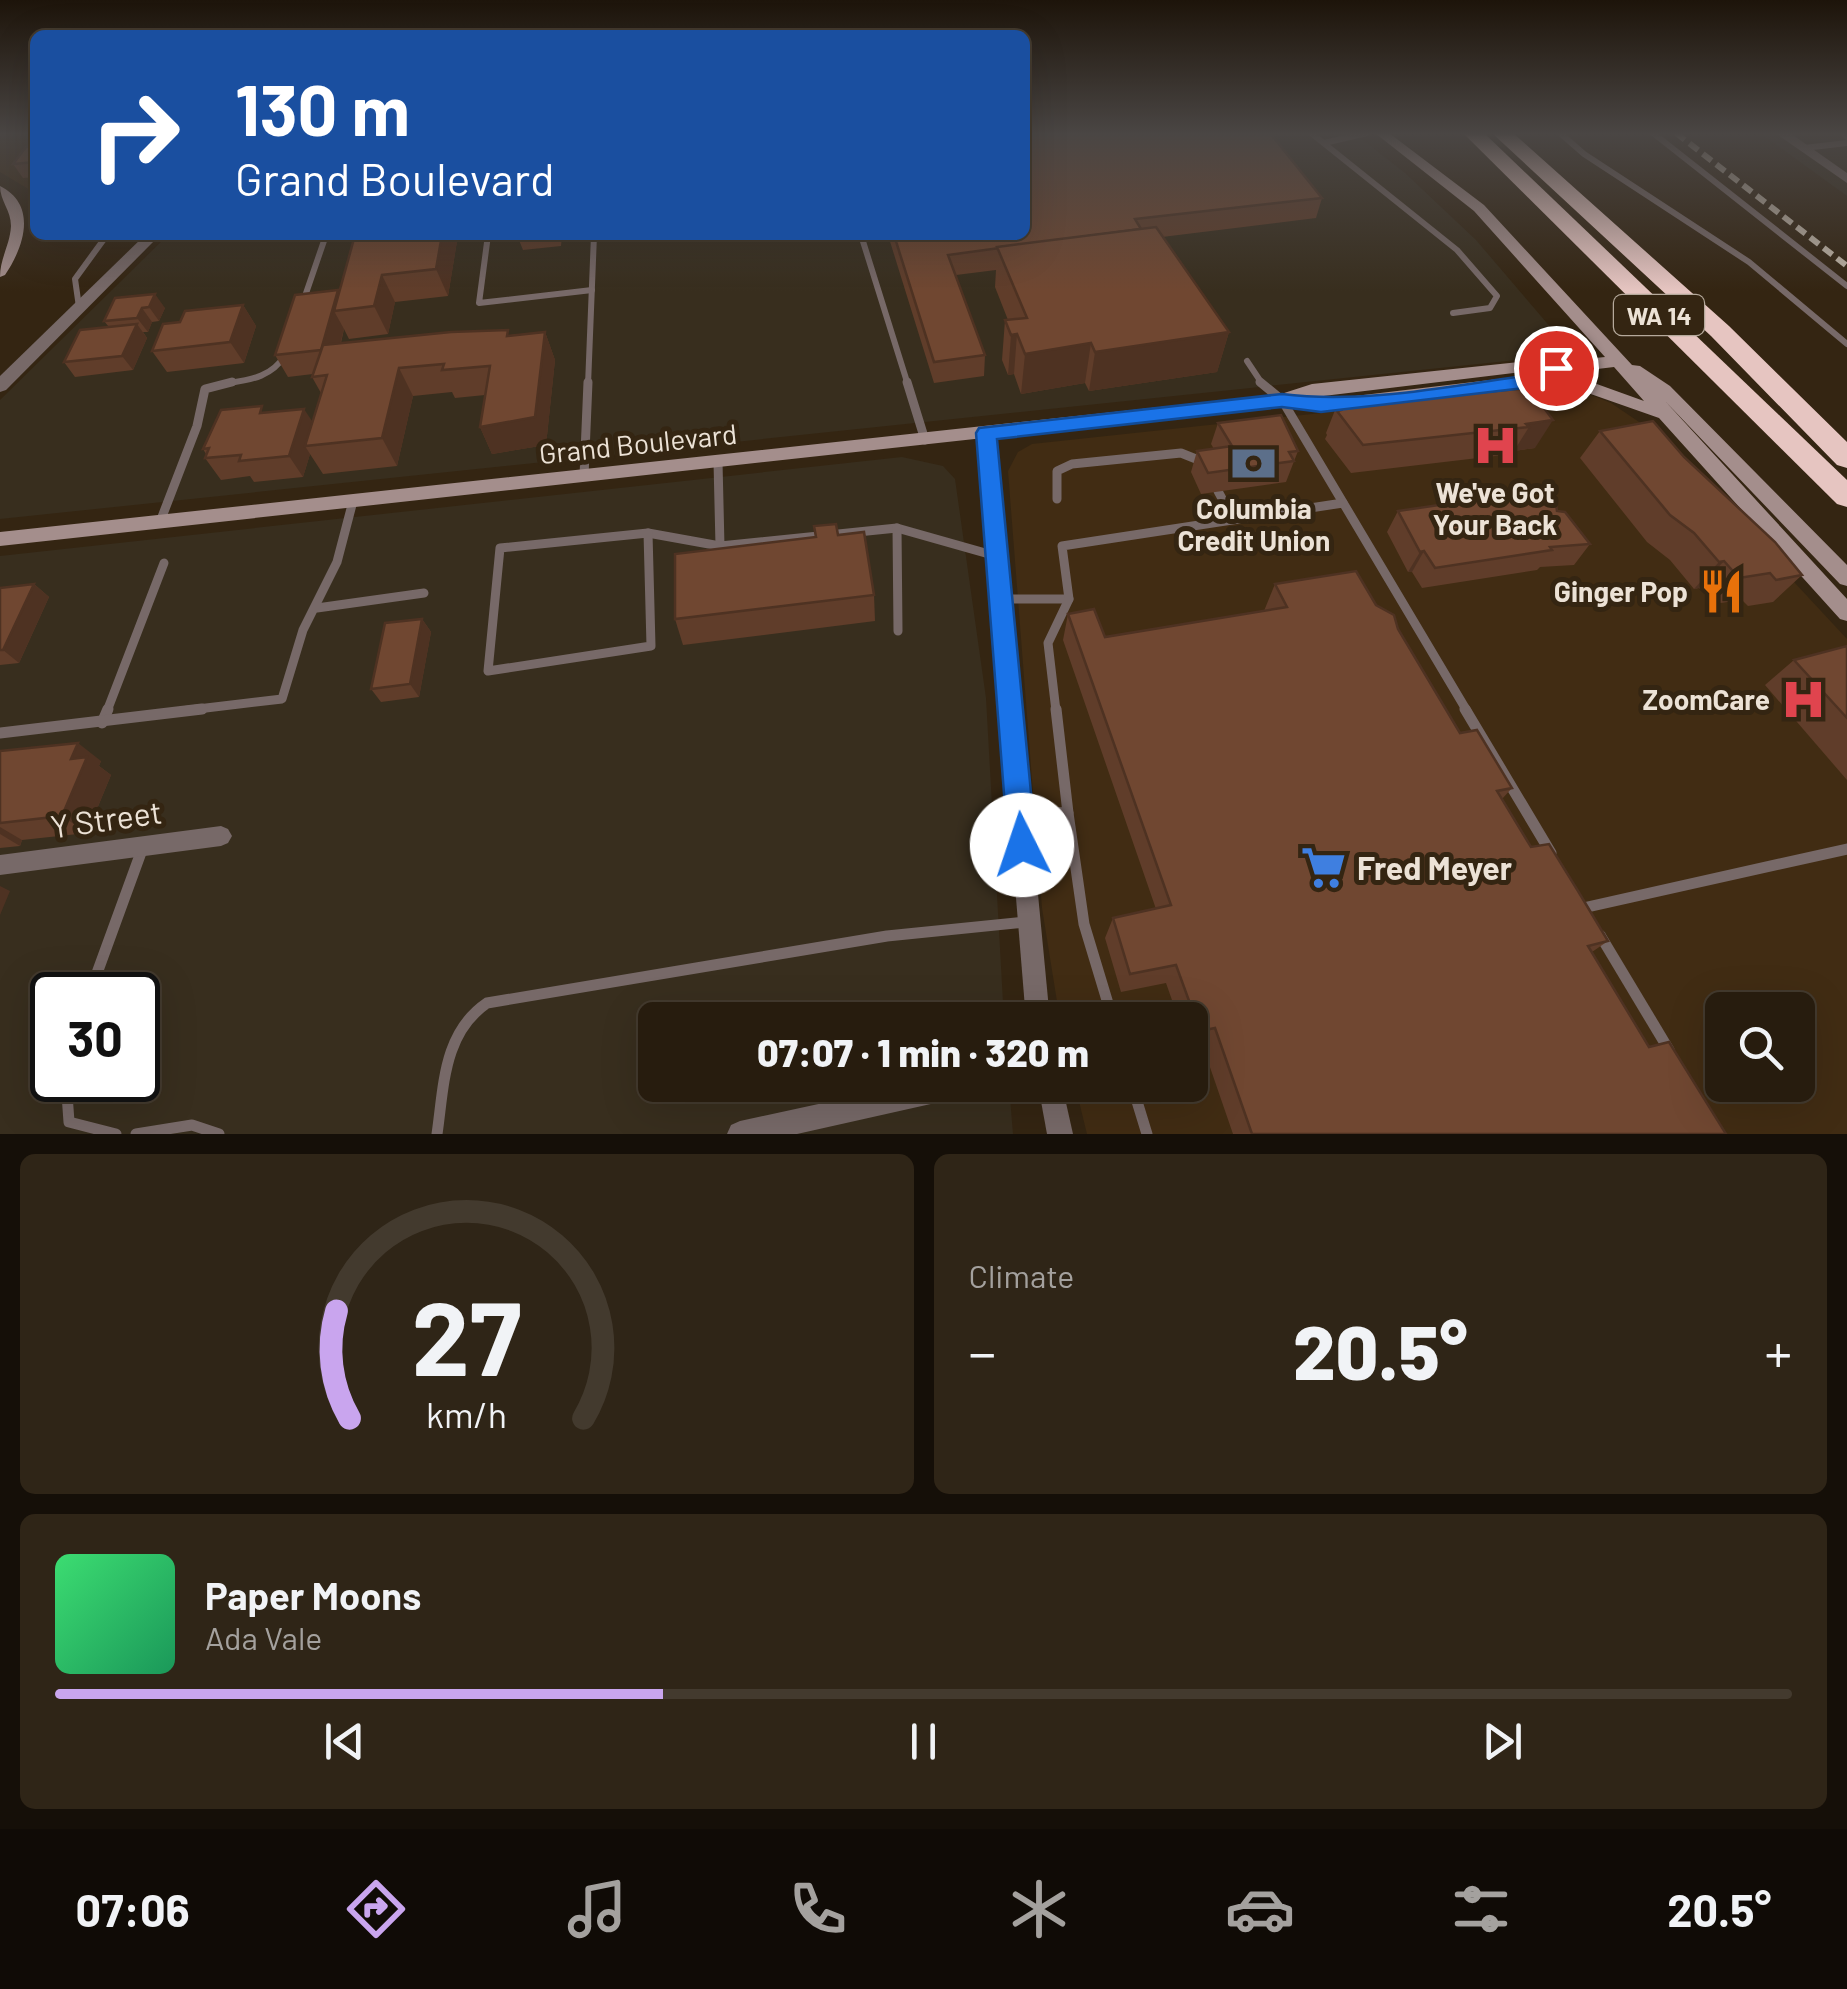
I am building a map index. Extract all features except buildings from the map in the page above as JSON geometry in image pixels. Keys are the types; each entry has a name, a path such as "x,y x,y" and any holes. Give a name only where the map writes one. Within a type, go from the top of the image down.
{"highway":[{"name":"WA 14","path":"1527,186 1847,497"},
{"name":"WA 14","path":"1560,186 1720,331 1847,458"},
{"path":"1720,331 1796,388 1847,434"}],"main road":[{"path":"1449,186 1478,208 1620,360 1661,413 1847,613"},
{"path":"0,190 17,207 19,226 13,252 0,272"},
{"path":"1620,360 1664,390 1847,578"},
{"name":"Grand Boulevard","path":"0,539 1282,400 1321,406 1620,360"},
{"path":"1553,373 1661,413"}],"street":[{"path":"0,386 148,240"},
{"path":"986,433 1036,1002"},
{"name":"Y Street","path":"0,865 221,836"},
{"path":"740,1134 885,1102"},
{"path":"1053,1102 1060,1134"}],"lane":[{"path":"1378,186 1458,250 1497,296 1490,308 1453,313"},
{"path":"1633,186 1749,262 1847,344"},
{"path":"1720,186 1847,286"},
{"path":"80,307 75,279 102,240"},
{"path":"300,309 324,240"},
{"path":"487,240 479,303 592,290"},
{"path":"584,476 594,240"},
{"path":"864,240 925,440"},
{"path":"160,522 197,426 206,389 219,383 262,377 276,370 288,344"},
{"path":"1247,361 1258,381 1282,400 1554,858"},
{"path":"1057,499 1055,476 1072,464 1181,453 1199,459 1206,470"},
{"path":"718,462 720,546"},
{"path":"1218,491 1233,520"},
{"path":"0,733 282,699 303,630 337,562 353,501"},
{"path":"1108,1002 1084,924 1048,642 1069,600 1062,546 1342,503"},
{"path":"648,533 651,646 488,671 500,548 648,533 720,546 897,528 996,556"},
{"path":"897,528 898,631"},
{"path":"102,723 164,564"},
{"path":"316,608 424,593"},
{"path":"1000,598 1069,600"},
{"path":"1020,811 1068,813"},
{"path":"97,972 144,846"},
{"path":"1583,908 1847,850"},
{"path":"1573,891 1674,1059"},
{"path":"437,1134 455,1035 470,1012 487,1003 887,936 1028,922"},
{"path":"68,1102 69,1122 116,1134"},
{"path":"1137,1102 1147,1134"},
{"path":"136,1134 192,1125 219,1134"}],"shaded area":[{"path":"1030,186 1419,186 1476,240 1564,343 1545,357 0,519 0,400 163,240 1030,240"},
{"path":"1833,186 1847,186 1847,196"},
{"path":"1556,388 1581,391 1611,403 1642,424 1672,451 1847,639 1847,1134 1087,1134 1079,1102 1208,1102 1208,1002 1057,1002 1042,908 1008,471 1018,452 1032,444"},
{"path":"902,457 943,466 955,479 986,698 1003,1002 638,1002 638,1102 1010,1102 1013,1134 0,1134 0,556"}],"railway":[{"path":"1744,186 1847,266"}],"place":[{"name":"We've Got Your Back","path":"1495,446"},
{"name":"Columbia Credit Union","path":"1254,463"},
{"name":"Ginger Pop","path":"1721,591"},
{"name":"ZoomCare","path":"1803,699"},
{"name":"Fred Meyer","path":"1324,867"}],"route":[{"path":"1022,845 986,433 1282,400 1321,406 1550,379 1556,368"}]}
